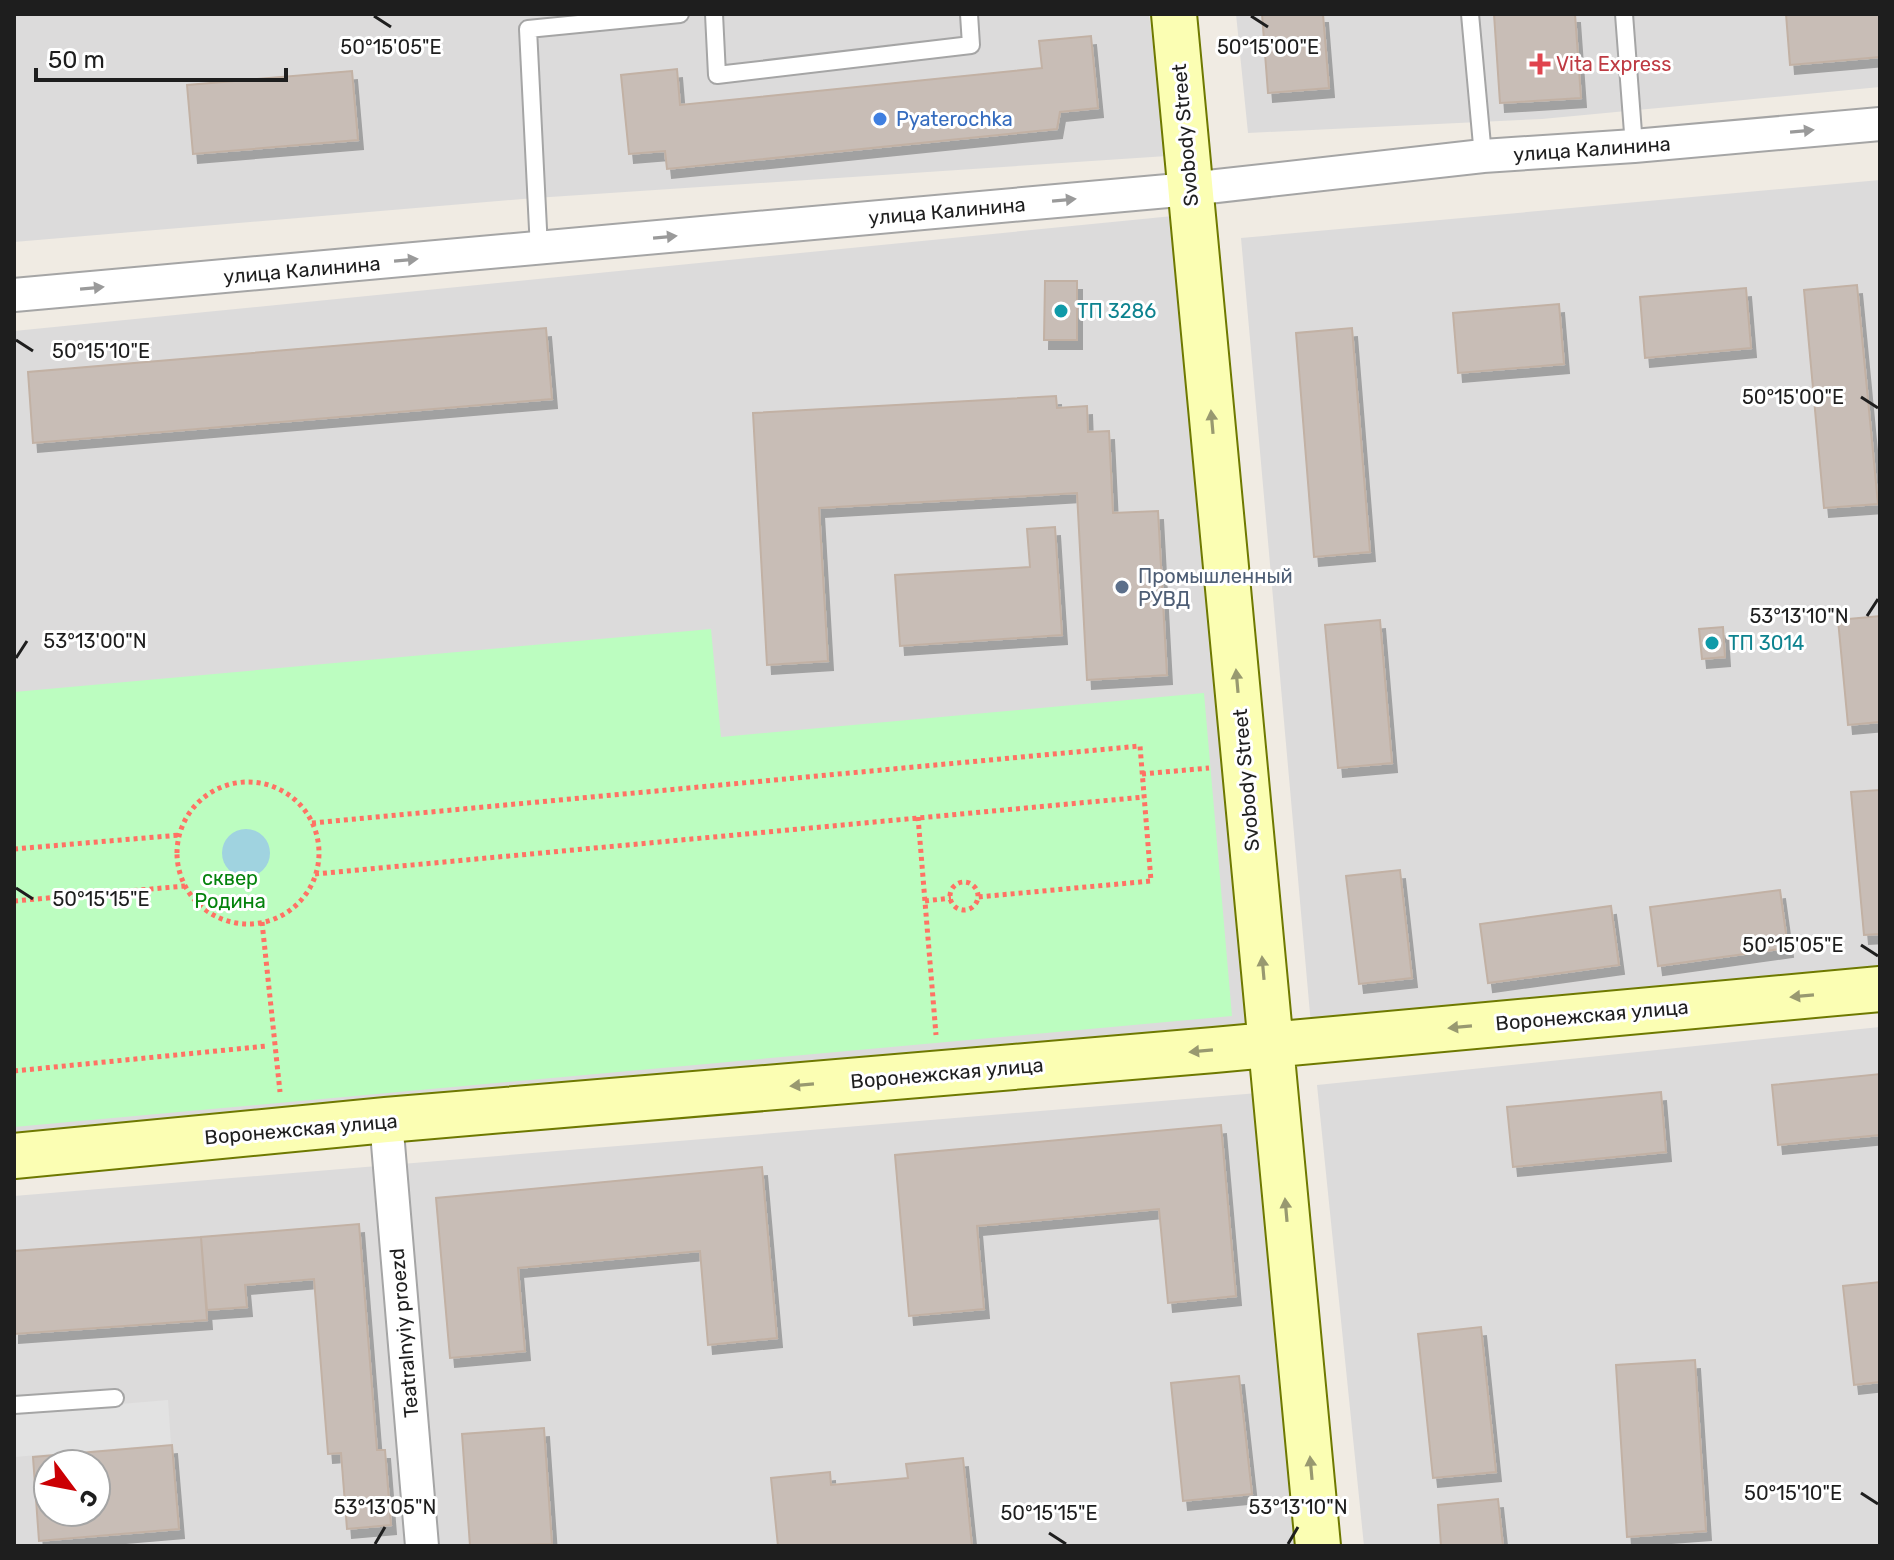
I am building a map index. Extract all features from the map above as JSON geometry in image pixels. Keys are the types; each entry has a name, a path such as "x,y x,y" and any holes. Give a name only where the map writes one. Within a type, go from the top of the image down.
{"street":[{"name":"Svobody Street","path":"1174,14 1318,1546"},
{"name":"улица Калинина","path":"14,295 1190,189 1483,156 1880,124"},
{"name":"Воронежская улица","path":"14,1156 386,1120 1271,1045 1880,989"},
{"name":"Teatralnyiy proezd","path":"386,1120 422,1546"}],"lane":[{"path":"539,249 528,29 680,14"},
{"path":"714,14 717,75 971,45 969,14"},
{"path":"1470,14 1483,156"},
{"path":"1624,14 1634,146"},
{"path":"14,1405 115,1398"}],"path":[{"path":"312,823 1140,746 1151,881 978,897"},
{"path":"1142,774 1212,767"},
{"path":"255,782 277,787 296,799 312,823 319,843 315,874 308,890 292,909 270,921 245,924 221,919 200,906 185,886 178,868 177,845 182,824 195,805 212,791 233,783 255,782"},
{"path":"315,874 1144,797"},
{"path":"918,817 937,1048"},
{"path":"14,849 180,835"},
{"path":"965,883 973,886 978,897 974,907 964,910 956,907 951,898 953,888 965,883"},
{"path":"14,901 185,886"},
{"path":"925,901 951,898"},
{"path":"262,922 281,1102"},
{"path":"14,1071 267,1046"}],"shaded area":[{"path":"14,14 1149,14 1167,156 535,198 14,242"},
{"path":"1236,14 1880,14 1880,87 1542,119 1248,133"},
{"path":"1880,180 1880,966 1311,1025 1241,238"},
{"path":"1173,216 1252,1033 14,1132 14,331"},
{"path":"1880,1027 1880,1546 1364,1546 1317,1085"},
{"path":"1258,1093 1304,1546 14,1546 14,1196"},
{"path":"168,1400 171,1444 112,1449 32,1448 32,1456 14,1457 14,1413"}],"green space":[{"name":"сквер Родина","path":"711,629 721,737 1204,693 1232,1016 14,1127 14,692"}],"water":[{"path":"246,829 263,836 270,853 263,870 246,877 229,870 222,853 229,836"}],"building":[{"path":"1262,14 1323,14 1329,88 1268,93"},
{"path":"1494,14 1575,14 1581,98 1500,103"},
{"path":"1786,14 1880,14 1880,57 1790,65"},
{"path":"1091,36 1098,108 1060,112 1057,129 667,169 665,151 629,154 621,75 677,69 680,105 1042,68 1039,41"},
{"path":"352,71 358,140 193,154 187,85"},
{"name":"ТП 3286","path":"1045,281 1077,281 1077,340 1044,340"},
{"path":"1857,285 1878,504 1824,508 1804,290"},
{"path":"1746,288 1751,348 1645,358 1640,297"},
{"path":"1559,304 1564,364 1458,373 1453,313"},
{"path":"546,328 552,399 33,443 28,372"},
{"path":"1352,328 1370,552 1314,557 1296,333"},
{"name":"Промышленный РУВД","path":"1056,396 1057,408 1087,406 1088,432 1109,431 1113,513 1158,511 1167,675 1087,680 1077,493 819,508 828,661 767,665 753,413"},
{"path":"1055,527 1062,635 900,646 895,575 1030,567 1027,529"},
{"path":"1880,616 1880,722 1848,725 1838,620"},
{"path":"1380,620 1392,763 1338,768 1325,625"},
{"name":"ТП 3014","path":"1723,627 1725,657 1702,659 1699,629"},
{"path":"1880,790 1880,934 1864,935 1851,792"},
{"path":"1400,870 1412,978 1359,984 1346,876"},
{"path":"1780,890 1788,948 1658,966 1650,907"},
{"path":"1611,906 1619,965 1488,983 1480,924"},
{"path":"1880,1074 1880,1135 1778,1145 1772,1085"},
{"path":"1661,1092 1666,1152 1513,1167 1507,1107"},
{"path":"1221,1125 1236,1296 1168,1303 1159,1209 977,1226 984,1309 909,1316 895,1155"},
{"path":"762,1167 777,1338 708,1345 700,1251 518,1268 525,1351 450,1358 436,1198"},
{"path":"359,1224 377,1450 385,1450 391,1525 347,1529 341,1453 328,1454 314,1279 245,1285 247,1307 207,1310 201,1237"},
{"path":"201,1237 207,1320 14,1334 14,1251"},
{"path":"1880,1282 1880,1382 1854,1385 1843,1286"},
{"path":"1481,1327 1496,1472 1433,1478 1418,1334"},
{"path":"1695,1360 1706,1531 1627,1537 1616,1365"},
{"path":"1239,1376 1252,1494 1183,1501 1171,1383"},
{"path":"544,1428 552,1544 470,1546 462,1434"},
{"path":"172,1445 179,1529 39,1541 38,1528 112,1528 112,1450"},
{"path":"963,1458 972,1546 778,1546 771,1478 830,1472 831,1485 908,1478 906,1464"},
{"path":"1498,1499 1503,1546 1441,1546 1438,1505"}],"place":[{"name":"Vita Express","path":"1540,64"},
{"name":"Pyaterochka","path":"880,119"},
{"name":"ТП 3286","path":"1061,311"},
{"name":"Промышленный РУВД","path":"1122,587"},
{"name":"ТП 3014","path":"1712,643"}]}
